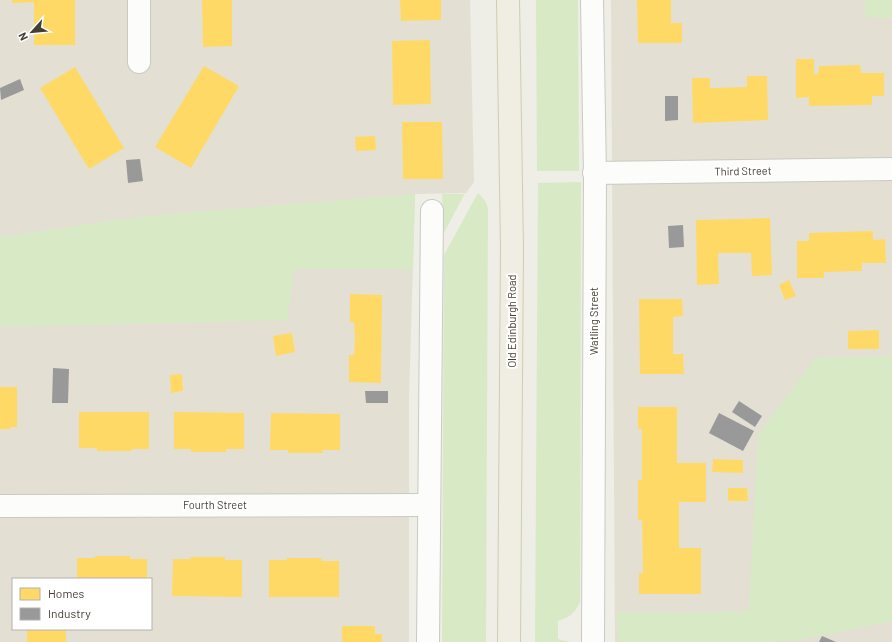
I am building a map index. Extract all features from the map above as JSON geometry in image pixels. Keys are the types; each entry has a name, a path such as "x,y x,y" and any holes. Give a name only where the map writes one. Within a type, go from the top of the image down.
{"main road":[{"name":"Old Edinburgh Road","path":"508,0 512,248 509,642"}],"street":[{"path":"139,0 139,62"},
{"name":"Watling Street","path":"592,0 594,173 593,642"},
{"name":"Third Street","path":"594,173 892,169"},
{"path":"428,642 432,212"},
{"name":"Fourth Street","path":"0,506 429,505"}],"shaded area":[{"path":"0,0 470,0 474,182 466,193 415,194 409,398 409,642 0,642"},
{"path":"611,0 892,0 892,642 615,642"}],"green space":[{"path":"536,0 578,0 579,171 537,171"},
{"path":"865,0 892,0 892,18 865,17"},
{"path":"581,182 580,602 571,614 558,621 558,639 570,642 535,642 538,183"},
{"path":"465,193 444,233 442,194"},
{"path":"478,193 486,202 488,209 486,642 442,642 444,255"},
{"path":"415,194 413,269 294,269 287,320 0,327 0,237 146,216"},
{"path":"892,356 892,621 808,638 768,642 619,642 616,612 686,613 749,611 758,435 815,358"}],"building: Homes":[{"path":"12,0 75,0 75,45 34,45 34,2 12,3"},
{"path":"202,0 232,0 232,46 203,47"},
{"path":"400,0 441,0 441,20 401,21"},
{"path":"637,0 671,0 671,23 682,23 682,43 638,43"},
{"path":"430,40 431,104 393,105 392,41"},
{"path":"796,59 814,59 814,74 818,74 819,66 860,65 861,73 884,73 884,96 872,96 872,105 809,106 809,97 796,98"},
{"path":"204,66 239,86 191,168 155,147"},
{"path":"75,67 124,148 89,169 40,88"},
{"path":"747,76 767,76 768,120 693,123 692,78 710,78 710,88 747,87"},
{"path":"402,122 442,122 443,179 403,179"},
{"path":"375,136 376,150 356,151 355,137"},
{"path":"770,218 772,275 752,276 751,253 718,253 719,284 697,285 696,220"},
{"path":"873,231 873,240 885,239 886,263 862,263 862,271 824,272 824,278 797,278 797,241 809,241 809,233"},
{"path":"789,280 796,296 785,300 779,285"},
{"path":"350,294 382,295 381,383 349,382 349,355 354,355 355,338 354,322 350,322"},
{"path":"639,299 682,299 683,316 673,317 673,354 683,354 684,374 640,374"},
{"path":"879,330 879,349 848,349 848,331"},
{"path":"292,333 295,352 276,356 273,336"},
{"path":"182,374 183,391 171,393 170,375"},
{"path":"0,387 17,387 17,427 0,429"},
{"path":"638,407 677,407 677,463 706,463 706,502 679,502 679,548 701,548 701,594 639,594 639,573 643,573 642,520 638,520 638,480 642,480 642,429 638,429"},
{"path":"79,412 149,412 149,449 132,449 131,451 97,451 97,448 79,448"},
{"path":"174,412 244,413 244,449 226,449 226,452 191,452 191,449 174,449"},
{"path":"271,413 340,414 340,450 322,450 323,453 288,453 288,450 270,450"},
{"path":"713,459 743,460 743,473 712,472"},
{"path":"728,488 747,488 748,501 728,501"},
{"path":"95,556 130,556 130,559 147,559 147,578 77,578 77,558 95,558"},
{"path":"190,557 225,557 225,560 242,560 242,597 172,596 173,559 191,559"},
{"path":"287,558 321,558 322,561 339,561 339,597 269,597 269,560 287,560"},
{"path":"342,626 375,626 375,634 382,634 382,642 342,642"},
{"path":"27,630 66,630 66,642 27,642"}],"building: Industry":[{"path":"20,79 24,90 1,100 0,88"},
{"path":"665,96 678,96 678,120 665,121"},
{"path":"140,159 143,181 128,183 126,160"},
{"path":"683,225 684,247 669,248 668,226"},
{"path":"53,368 69,369 68,403 52,403"},
{"path":"365,391 388,391 388,403 366,403"},
{"path":"739,401 762,416 755,427 732,412"},
{"path":"719,413 754,431 743,451 709,433"},
{"path":"822,636 836,642 819,642"}]}
